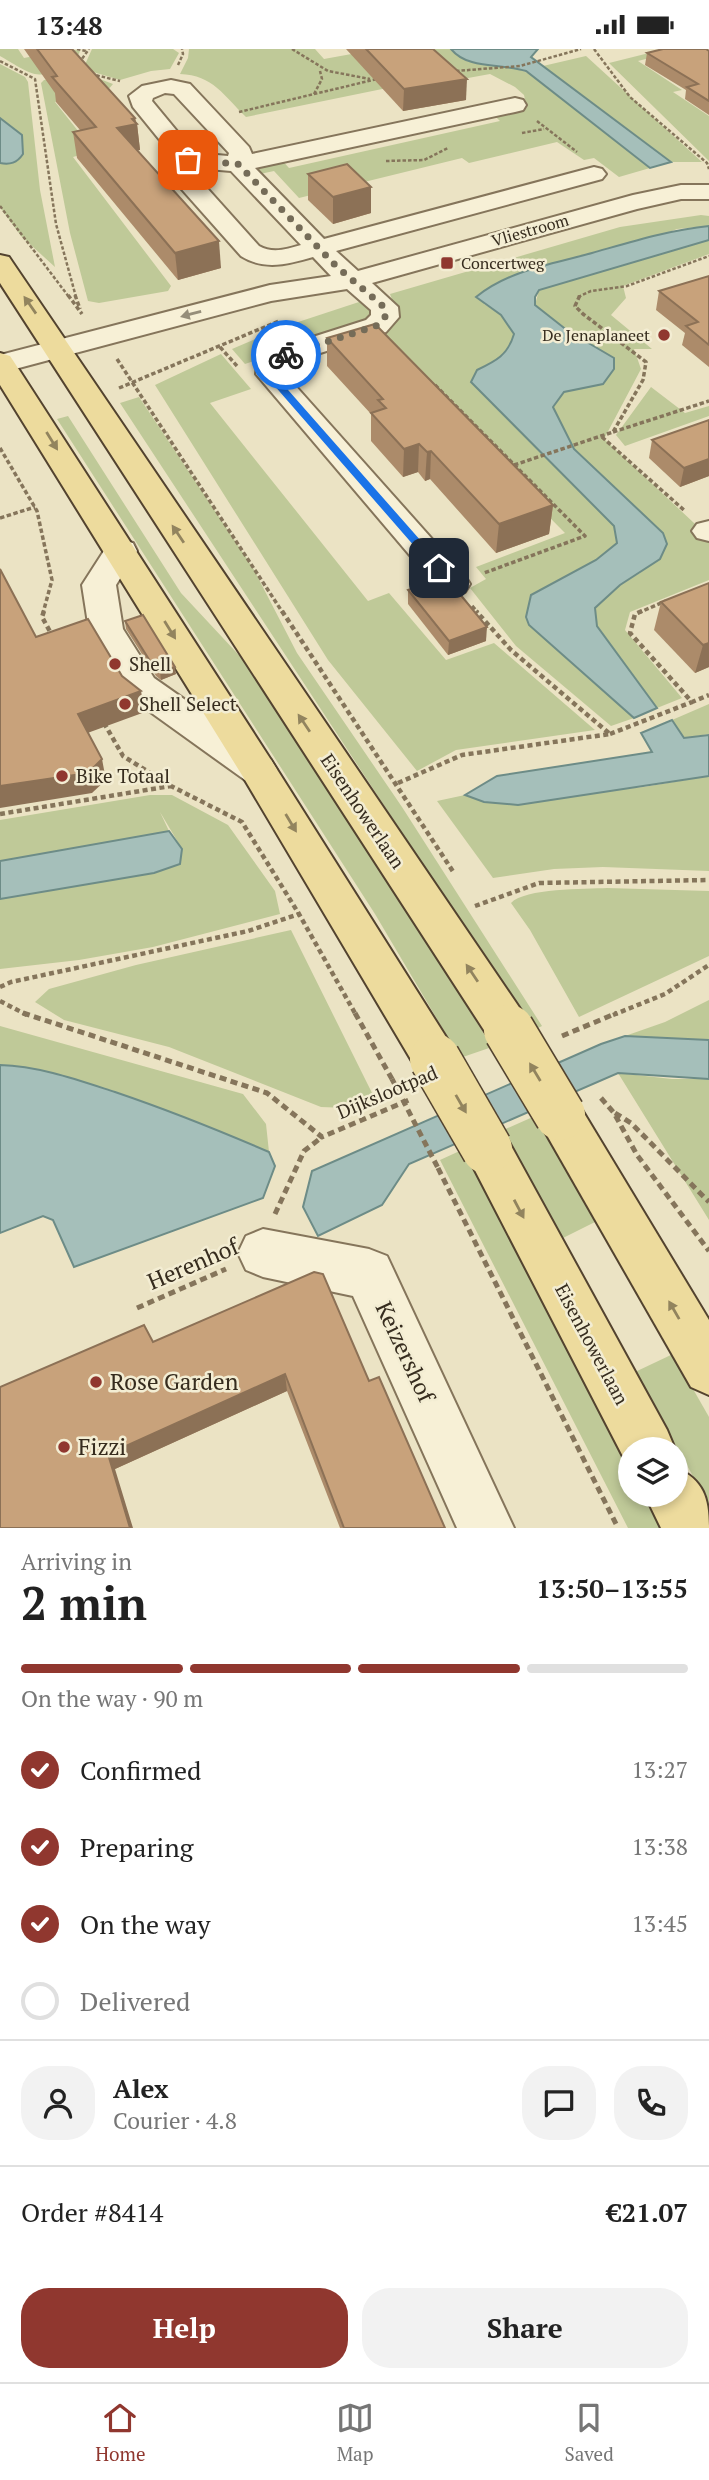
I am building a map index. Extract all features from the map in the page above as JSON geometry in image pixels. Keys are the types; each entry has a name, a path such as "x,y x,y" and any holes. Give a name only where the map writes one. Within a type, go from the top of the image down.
{"main road":[{"name":"Eisenhowerlaan","path":"0,263 43,324 62,359 578,1103 709,1369"},
{"name":"Eisenhowerlaan","path":"3,373 121,551 435,1059 487,1149 642,1437"},
{"path":"680,1507 691,1528"}],"street":[{"name":"Vliestroom","path":"453,585 270,374 271,364 282,356 376,326 385,317 384,307 319,249 250,213 187,180 183,169 188,160 141,102 140,96 151,89 170,85 182,89 241,152 238,164 250,213 250,251 260,257 282,258 319,249 594,174"},
{"path":"188,160 238,164 514,105"},
{"name":"Vliestroom","path":"62,359 312,297 354,280 633,202 681,192 709,192"},
{"name":"Vliestroom","path":"62,359 104,338 270,292 354,280"},
{"path":"3,373 62,359"},
{"name":"Eisenhowerlaan","path":"121,551 99,585 106,630 141,687 258,769"},
{"name":"Keizershof","path":"270,1231 369,1274 486,1528"}],"path":[{"path":"75,70 87,50 77,49"},
{"path":"292,49 320,70 373,80 381,74"},
{"path":"453,71 499,71 548,61 581,49"},
{"path":"594,49 630,96 707,163 709,170"},
{"path":"0,61 35,79 45,165 64,266 81,314"},
{"path":"313,94 322,79 320,70"},
{"path":"88,73 151,89"},
{"path":"211,118 386,77"},
{"path":"514,105 595,165 594,174"},
{"path":"0,206 81,314 104,338"},
{"path":"613,432 643,380 646,362 633,349 583,316 575,306 578,296 591,291 627,286 709,256"},
{"path":"425,376 584,536 453,585 511,650 610,734"},
{"path":"134,384 398,783 461,884"},
{"path":"514,465 709,401"},
{"path":"602,437 708,531"},
{"path":"0,518 35,507"},
{"path":"672,599 635,614 629,633 692,702"},
{"path":"398,783 462,755 610,734 709,695"},
{"path":"0,814 171,786"},
{"path":"468,895 475,906 539,883 709,880"},
{"path":"0,987 11,982 248,931 299,914 438,1168 618,1528"},
{"path":"530,1035 665,994 709,965"},
{"name":"Dijkslootpad","path":"0,1001 26,1016 267,1093 322,1137 411,1099"},
{"path":"578,1103 614,1113 631,1123 709,1202"},
{"path":"614,1113 637,1155 709,1251"},
{"path":"270,1231 304,1151 322,1137"},
{"name":"Herenhof","path":"137,1308 270,1231"}],"green space":[{"path":"0,49 18,49 24,58 70,49 80,51 72,69 41,75 28,72 0,56"},
{"path":"92,49 173,49 179,53 170,69 151,71 120,80 83,69"},
{"path":"189,49 315,49 324,59 379,49 451,49 466,61 514,67 530,74 650,168 619,177 594,158 584,160 557,142 469,163 462,158 299,198 274,171 260,174 252,164 280,158 289,168 500,121 494,115 527,108 524,95 490,74 397,91 392,87 246,117 210,83 191,75 180,74 188,58"},
{"path":"665,49 684,49 638,61 682,90 673,92 709,116 709,161 609,63"},
{"path":"586,56 702,162 671,162 543,66"},
{"path":"0,64 25,77 28,82 40,190 55,267 21,236 0,207 0,163 7,164 22,135 0,118"},
{"path":"84,73 113,84 107,91 55,102 94,151 73,157 171,286 168,291 99,303 88,301 70,233 41,83 44,80"},
{"path":"709,216 709,226 677,229 484,304 501,315 514,334 505,352 477,370 472,382 614,526 617,543 596,560 531,595 529,625 634,718 611,726 516,646 470,588 486,579 476,567 565,533 373,339 382,335 399,318 390,294 620,227"},
{"path":"709,240 709,254 623,286 626,298 611,315 652,349 634,349 641,369 604,439 709,537 709,580 630,612 625,630 682,698 657,708 597,625 595,608 620,585 640,573 663,533 574,449 553,407 564,392 603,384 568,331 535,305 539,290"},
{"path":"359,302 367,302 376,312 370,320 245,364 232,349 286,326"},
{"path":"221,354 251,389 210,403 368,601 389,593 446,660 494,643 595,730 456,750 417,771 328,660 155,385"},
{"path":"651,387 685,413 709,406 709,416 625,446 616,435"},
{"path":"139,397 253,568 297,653 402,807 542,1026 532,1031 120,403"},
{"path":"68,416 181,593 250,667 401,899 492,1047 460,1058 375,914 57,419"},
{"path":"709,704 709,734 684,738 672,720"},
{"path":"709,776 709,871 603,867 554,869 493,878 437,801 465,795 484,802 644,787"},
{"path":"150,795 172,795 228,825 275,891 280,914 153,947 79,960 0,969 0,899 154,873 182,849 160,812 169,831 0,861 0,820"},
{"path":"607,888 709,891 709,956 579,1017 530,930 511,903 529,894"},
{"path":"291,930 378,1105 321,1107 169,1047 64,1020 35,1002 49,989 136,965"},
{"path":"709,1000 709,1040 625,1036 665,1022"},
{"path":"0,1026 243,1094 266,1124 269,1152 174,1113 87,1083 44,1071 0,1065"},
{"path":"618,1073 672,1079 709,1079 709,1220"},
{"path":"535,1116 597,1221 563,1238 501,1131"},
{"path":"464,1149 618,1444 618,1507 651,1507 662,1528 628,1528 440,1160"},
{"path":"673,1354 709,1417 709,1505 688,1467 688,1437 671,1437 635,1372"}],"water":[{"path":"451,49 538,49 531,57 671,162 650,168 526,71 476,63 458,56"},
{"path":"0,118 22,135 23,154 10,163 0,163"},
{"path":"709,226 709,240 539,290 535,297 535,305 568,331 614,358 614,369 603,384 564,392 553,407 574,449 663,533 667,544 660,559 620,585 595,608 597,626 657,708 634,718 529,625 526,617 531,595 596,560 617,543 614,526 471,382 477,370 505,352 514,334 501,315 476,297 503,280 532,269 650,237"},
{"path":"672,720 684,738 709,735 709,776 518,805 484,802 465,795 497,776 652,752 641,733"},
{"path":"169,831 182,849 180,864 154,873 0,899 0,861"},
{"path":"625,1036 709,1040 709,1079 618,1073 409,1164 382,1205 318,1236 303,1207 312,1171 601,1044"},
{"path":"0,1065 44,1071 87,1083 174,1113 269,1152 275,1166 263,1198 74,1267 53,1220 43,1216 0,1233"}],"building":[{"path":"37,49 72,49 135,118 132,119 137,124 117,128 219,241 175,253 73,132 96,127 52,77 57,76"},
{"path":"366,49 433,49 467,79 404,89"},
{"path":"663,49 709,51 709,101 687,87 698,84 647,53"},
{"path":"347,164 371,187 333,197 308,174"},
{"path":"709,276 709,345 686,326 698,322 659,291"},
{"path":"375,324 553,505 499,524 431,451 427,452 419,444 404,449 371,413 386,408 378,400 383,399 327,338"},
{"path":"709,420 709,459 684,468 652,440"},
{"path":"0,569 36,637 88,619 122,676 141,691 78,714 102,759 88,773 0,786"},
{"path":"439,579 450,582 487,627 449,641 408,590"},
{"path":"709,583 709,643 703,645 661,602"},
{"path":"143,615 175,667 160,672 155,669 125,621"},
{"path":"314,1272 323,1274 369,1381 379,1377 445,1528 344,1528 285,1374 108,1454 130,1528 0,1528 0,1387 144,1325 153,1342"}],"way so far":[{"path":"188,160 238,164 336,266 384,307 385,317 376,326 286,355"}],"place":[{"name":"Concertweg","path":"447,263"},
{"name":"De Jenaplaneet","path":"664,335"},
{"name":"Shell","path":"115,664"},
{"name":"Shell Select","path":"125,704"},
{"name":"Bike Totaal","path":"62,776"},
{"name":"Rose Garden","path":"96,1382"},
{"name":"Fizzi","path":"64,1447"}],"route":[{"path":"286,355 271,364 270,374 439,568"}]}
